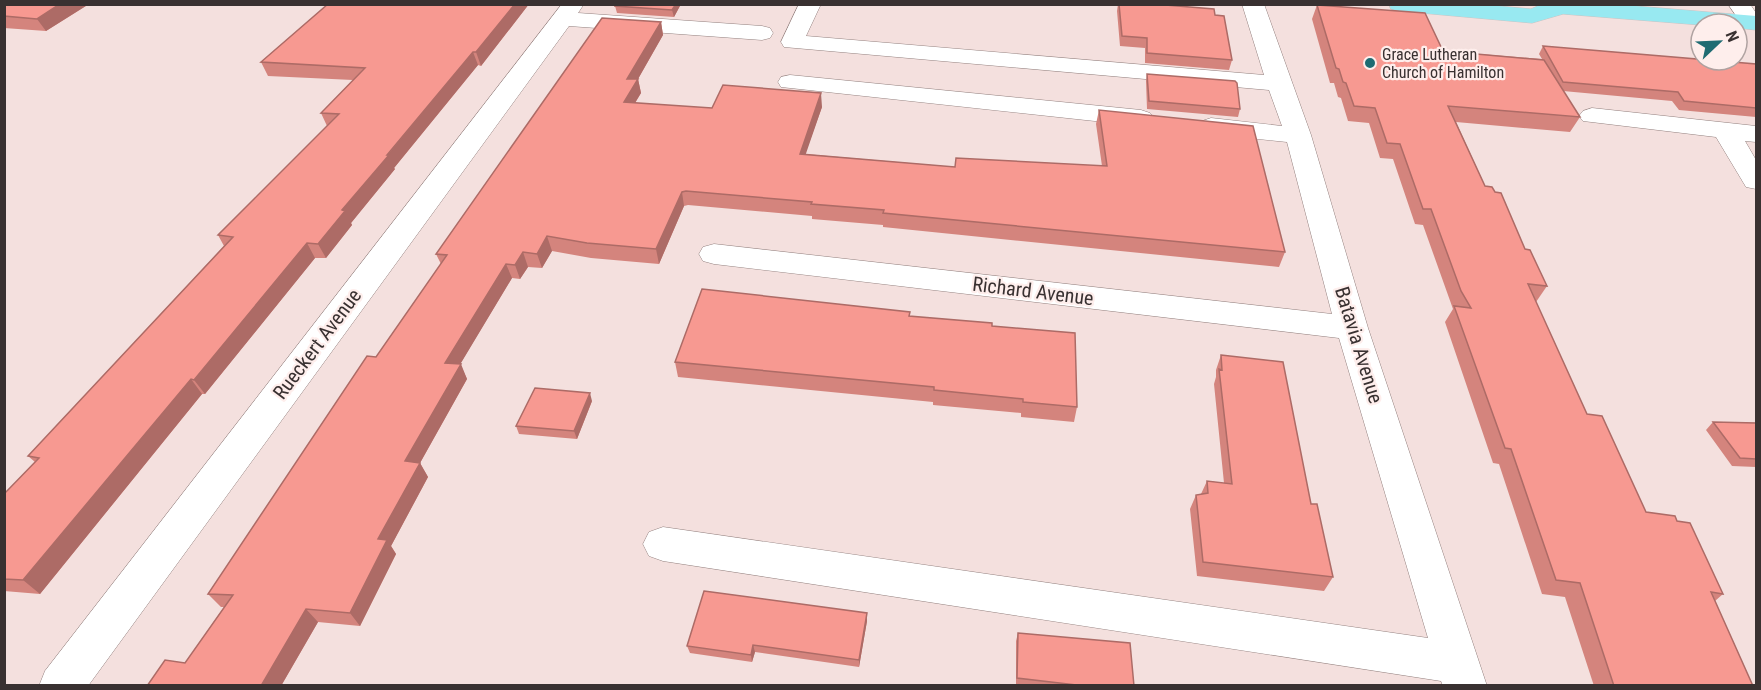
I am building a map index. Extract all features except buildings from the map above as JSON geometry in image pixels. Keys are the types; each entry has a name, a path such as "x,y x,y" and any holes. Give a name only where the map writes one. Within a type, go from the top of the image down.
{"main road":[{"path":"1399,4 1532,15 1557,6 1629,9 1754,23"}],"street":[{"path":"810,4 792,42 1279,84"},
{"name":"Batavia Avenue","path":"1253,4 1298,135 1352,328 1461,674"},
{"path":"1738,4 1754,23"},
{"path":"568,12 762,33"},
{"name":"Rueckert Avenue","path":"61,686 568,12"},
{"path":"790,82 1298,135"},
{"path":"1592,116 1756,134"},
{"path":"1725,130 1756,181"},
{"name":"Richard Avenue","path":"714,254 1352,328"},
{"path":"663,544 1461,674"}],"place":[{"name":"Grace Lutheran Church of Hamilton","path":"1370,63"}]}
